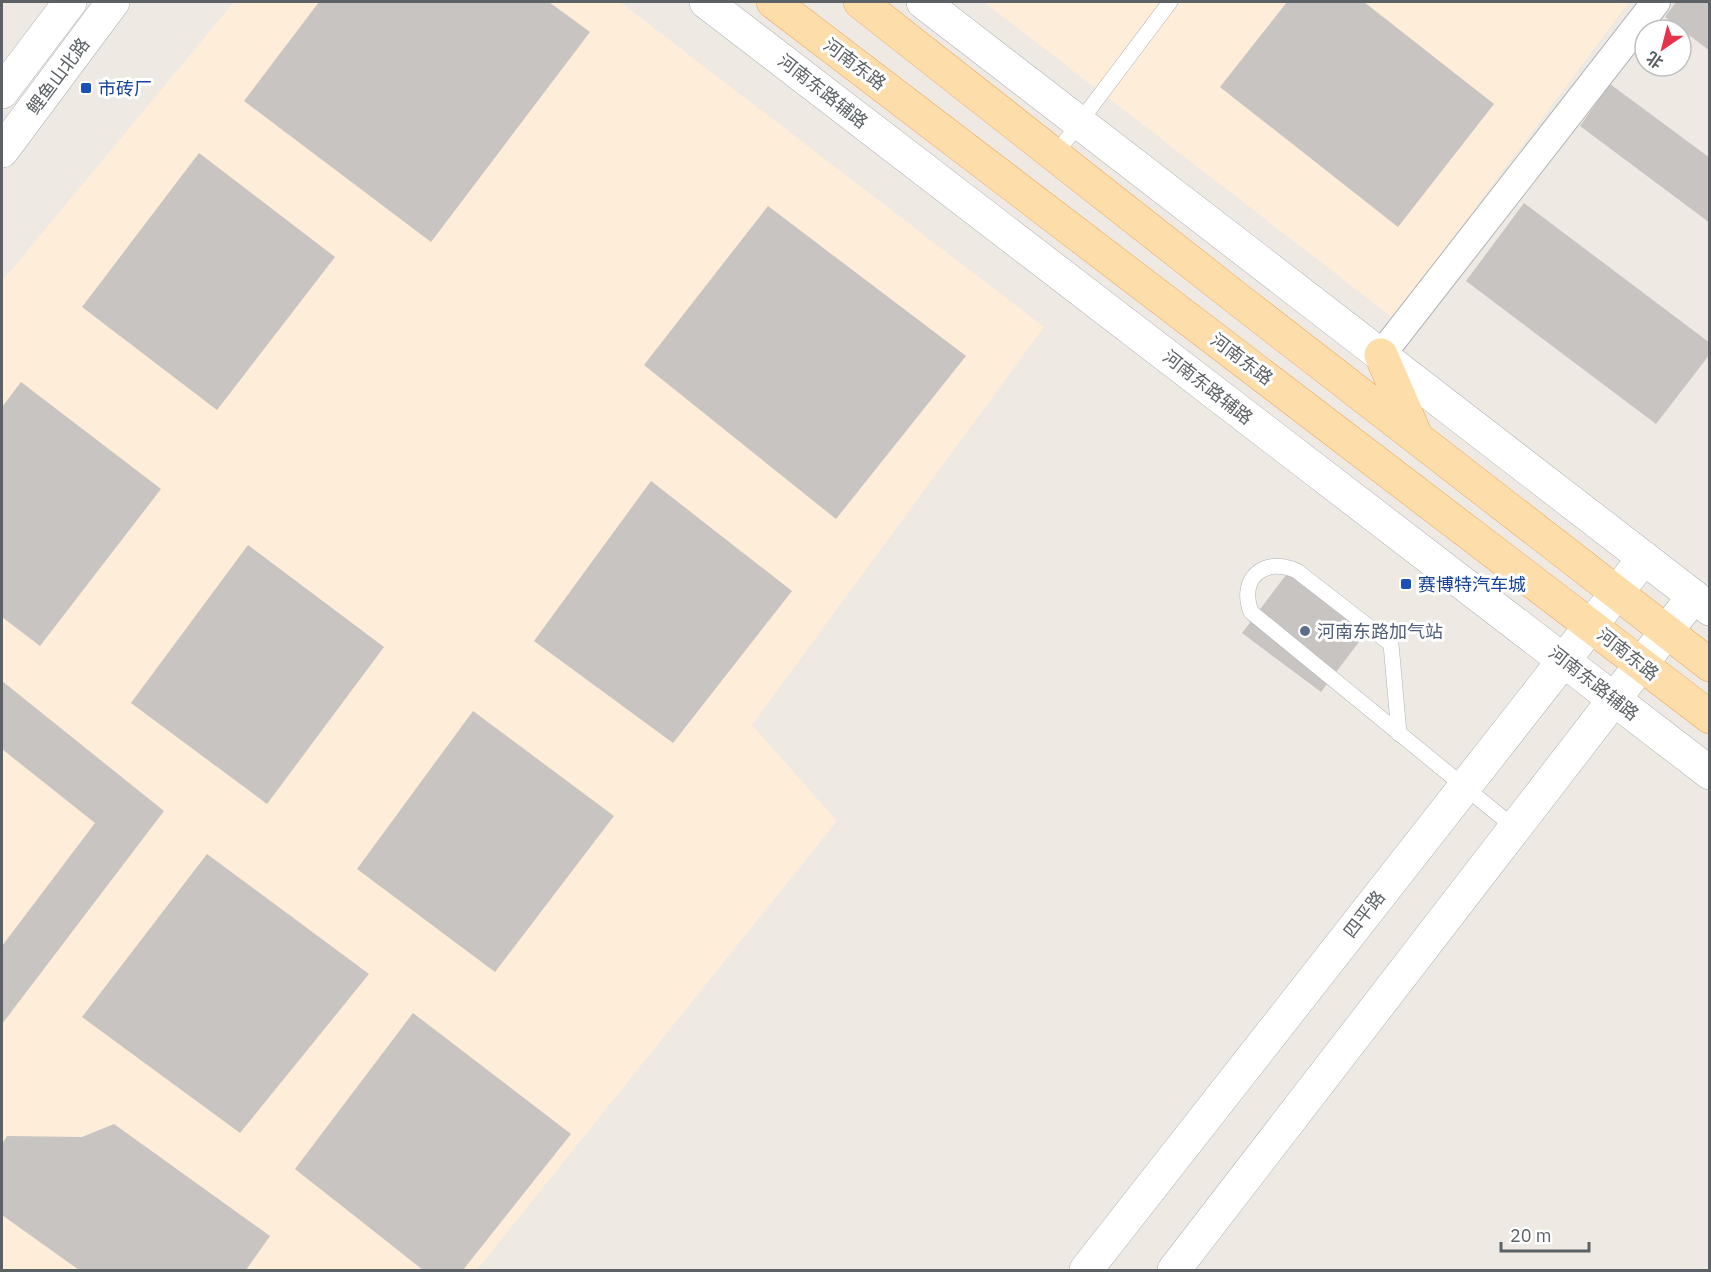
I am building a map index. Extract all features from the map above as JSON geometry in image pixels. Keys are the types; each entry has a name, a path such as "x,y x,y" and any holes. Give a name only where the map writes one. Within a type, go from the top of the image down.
{"main road":[{"name":"河南东路","path":"773,2 1710,717"},
{"path":"860,2 1710,665"},
{"path":"1381,355 1417,437"}],"street":[{"name":"鲤鱼山北路","path":"2,92 70,2"},
{"name":"鲤鱼山北路","path":"2,151 113,2"},
{"name":"河南东路辅路","path":"706,2 1710,773"},
{"path":"923,2 1702,603 1667,632 1641,664 1616,700 1174,1270"},
{"path":"1381,355 1656,2"},
{"name":"四平路","path":"1086,1270 1644,558"}],"lane":[{"path":"1055,155 1170,2"},
{"path":"1400,734 1392,644 1297,570 1276,565 1266,567 1257,573 1250,581 1247,591 1247,603 1251,612 1464,787 1515,828"}],"shaded area":[{"path":"234,2 620,2 1044,327 752,725 837,821 477,1270 2,1270 2,281"},
{"path":"984,2 1629,2 1393,318"}],"building":[{"path":"319,2 549,2 590,32 431,242 244,101"},
{"path":"1287,2 1364,2 1494,104 1398,227 1220,87"},
{"path":"1676,2 1710,2 1710,51 1693,38 1693,18 1665,17"},
{"path":"1610,84 1710,158 1710,223 1580,126"},
{"path":"199,153 335,257 217,410 82,307"},
{"path":"1524,203 1710,343 1710,354 1656,424 1466,281"},
{"path":"768,206 966,356 836,519 644,365"},
{"path":"21,382 161,489 40,646 2,617 2,407"},
{"path":"651,481 792,591 673,743 534,641"},
{"path":"248,545 384,647 267,804 131,703"},
{"name":"河南东路加气站","path":"1289,571 1368,630 1321,692 1242,633"},
{"path":"2,681 164,811 2,1024 2,946 95,823 2,749"},
{"path":"473,711 614,816 495,972 357,869"},
{"path":"207,854 369,974 240,1133 82,1017"},
{"path":"413,1013 571,1134 463,1270 423,1270 295,1169"},
{"path":"114,1124 270,1236 246,1270 79,1270 2,1215 2,1144 7,1136 82,1137"}],"place":[{"name":"市砖厂","path":"86,88"},
{"name":"赛博特汽车城","path":"1406,584"},
{"name":"河南东路加气站","path":"1305,631"}]}
